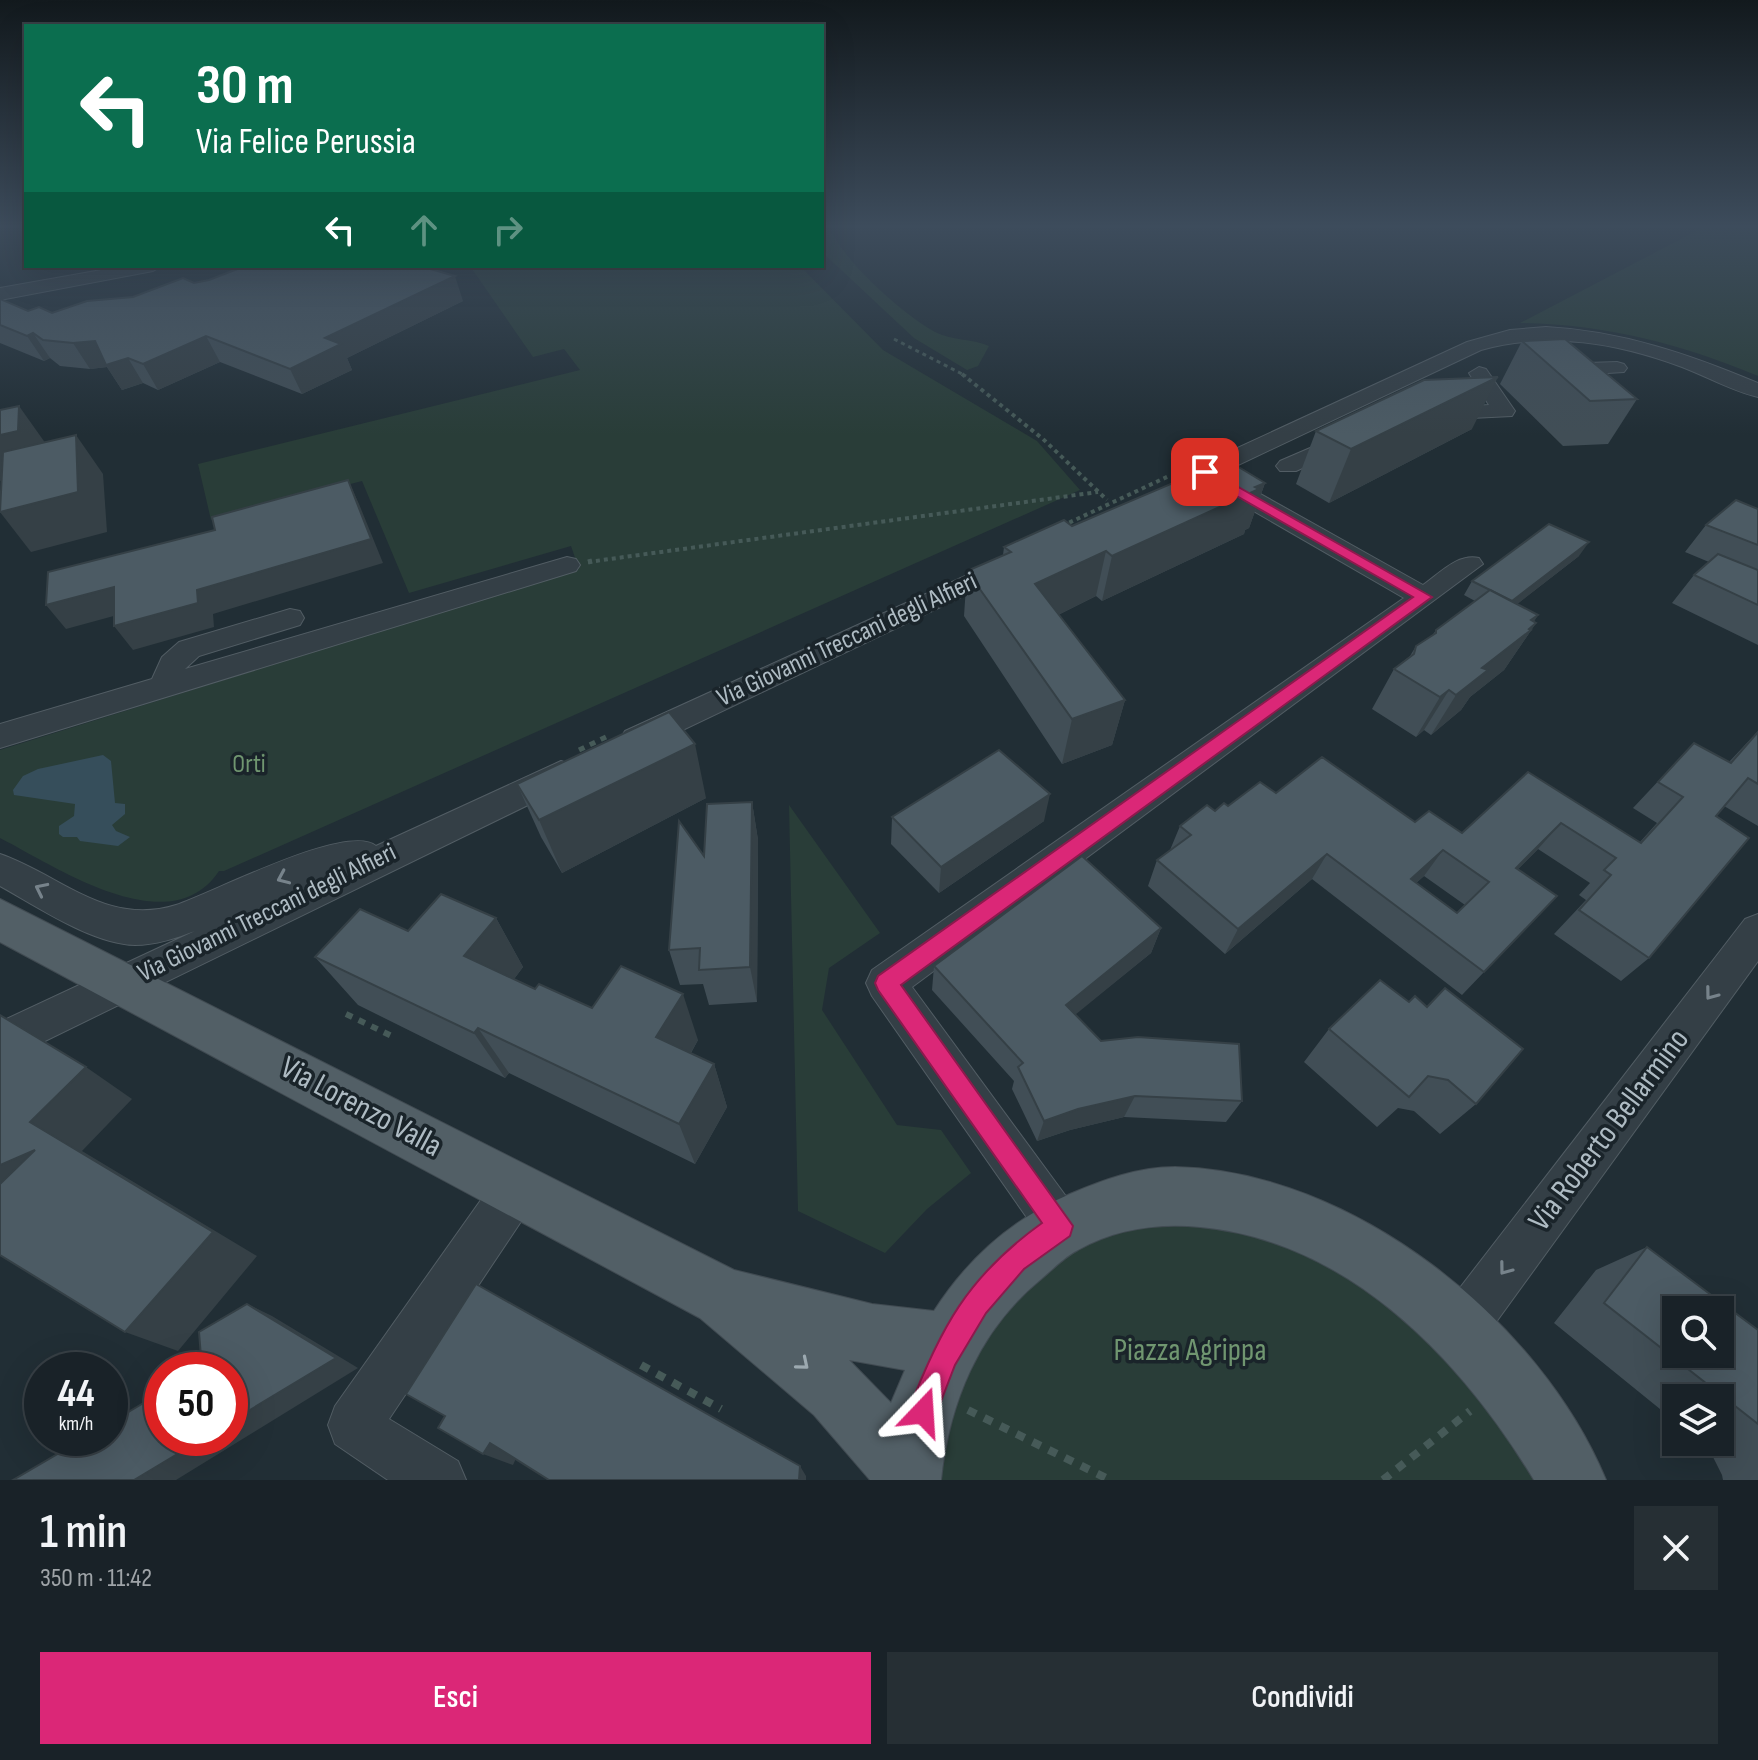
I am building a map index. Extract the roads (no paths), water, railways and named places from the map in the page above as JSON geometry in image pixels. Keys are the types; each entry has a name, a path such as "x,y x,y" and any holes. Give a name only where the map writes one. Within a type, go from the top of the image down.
{"main road":[{"name":"Via Lorenzo Valla","path":"0,919 722,1296 837,1392 907,1475"},
{"path":"907,1475 928,1394 952,1374 988,1287 1015,1259 1060,1226 1101,1209 1158,1196 1230,1200 1267,1208 1343,1240 1381,1263 1460,1329 1523,1403 1572,1480"},
{"name":"Via Lorenzo Valla","path":"722,1296 872,1335 952,1374"}],"street":[{"path":"1167,483 1205,472 1480,343 1506,337 1588,336 1667,354 1758,391"},
{"path":"1446,359 1479,373 1510,372"},
{"path":"1541,371 1617,368"},
{"path":"1410,416 1504,411 1479,373"},
{"path":"1288,466 1368,429"},
{"path":"1283,436 1316,454"},
{"path":"1205,472 1424,597"},
{"name":"Via Giovanni Treccani degli Alfieri","path":"0,1043 412,844 592,747 1032,553"},
{"path":"1060,1226 886,983 1470,564"},
{"path":"0,736 567,565"},
{"path":"165,686 169,669 176,658 189,649 290,618"},
{"name":"Via Giovanni Treccani degli Alfieri","path":"0,869 115,925 148,927 205,911 311,865 412,844"},
{"name":"Via Roberto Bellarmino","path":"1460,1329 1758,931"},
{"path":"439,1480 388,1450 354,1425 516,1189"}],"water":[{"path":"103,755 111,761 115,803 125,804 125,814 112,825 116,831 130,837 118,846 80,841 77,837 59,834 59,826 74,816 75,804 14,795 13,790 23,776 38,769"}],"park label":[{"name":"Orti","path":"249,764"},
{"name":"Piazza Agrippa","path":"1190,1350"}]}
